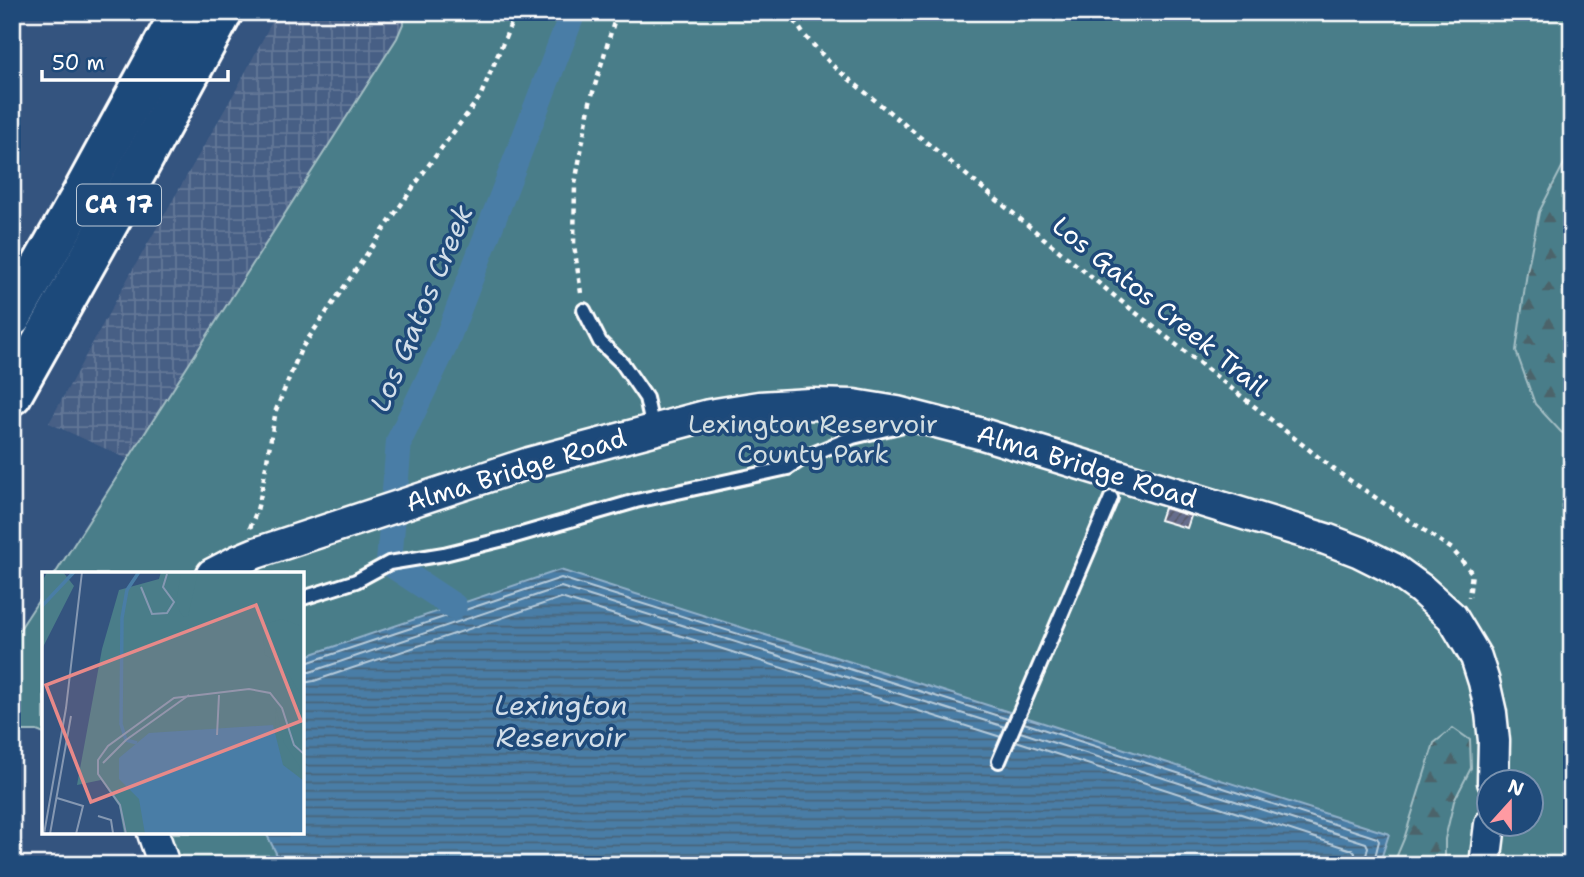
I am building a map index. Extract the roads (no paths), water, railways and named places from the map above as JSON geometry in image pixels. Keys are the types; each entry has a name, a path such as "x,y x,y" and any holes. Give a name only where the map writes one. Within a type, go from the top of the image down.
{"highway":[{"name":"CA 17","path":"12,317 181,12"},
{"name":"CA 17","path":"12,395 113,217 223,12"}],"street":[{"name":"Alma Bridge Road","path":"216,572 237,561 251,544 653,429 709,415 759,407 854,405 897,412 979,433 1342,545 1376,560 1406,578 1452,617 1465,636 1476,657 1491,713 1493,768"},
{"path":"154,835 164,865"},
{"path":"1485,865 1488,838"}],"lane":[{"path":"584,310 600,342 622,363 646,398 653,429"},
{"path":"304,598 356,581 389,563 444,554 636,501 788,468 803,458 853,437 928,420"},
{"path":"999,761 1111,498"}],"water":[{"name":"Lexington Reservoir","path":"560,570 1389,834 1379,865 282,865 267,835 304,835 304,657"}],"waterway":[{"name":"Los Gatos Creek","path":"454,606 389,563 399,441 444,347 573,12"}],"park label":[{"name":"Lexington Reservoir County Park","path":"813,439"}]}
